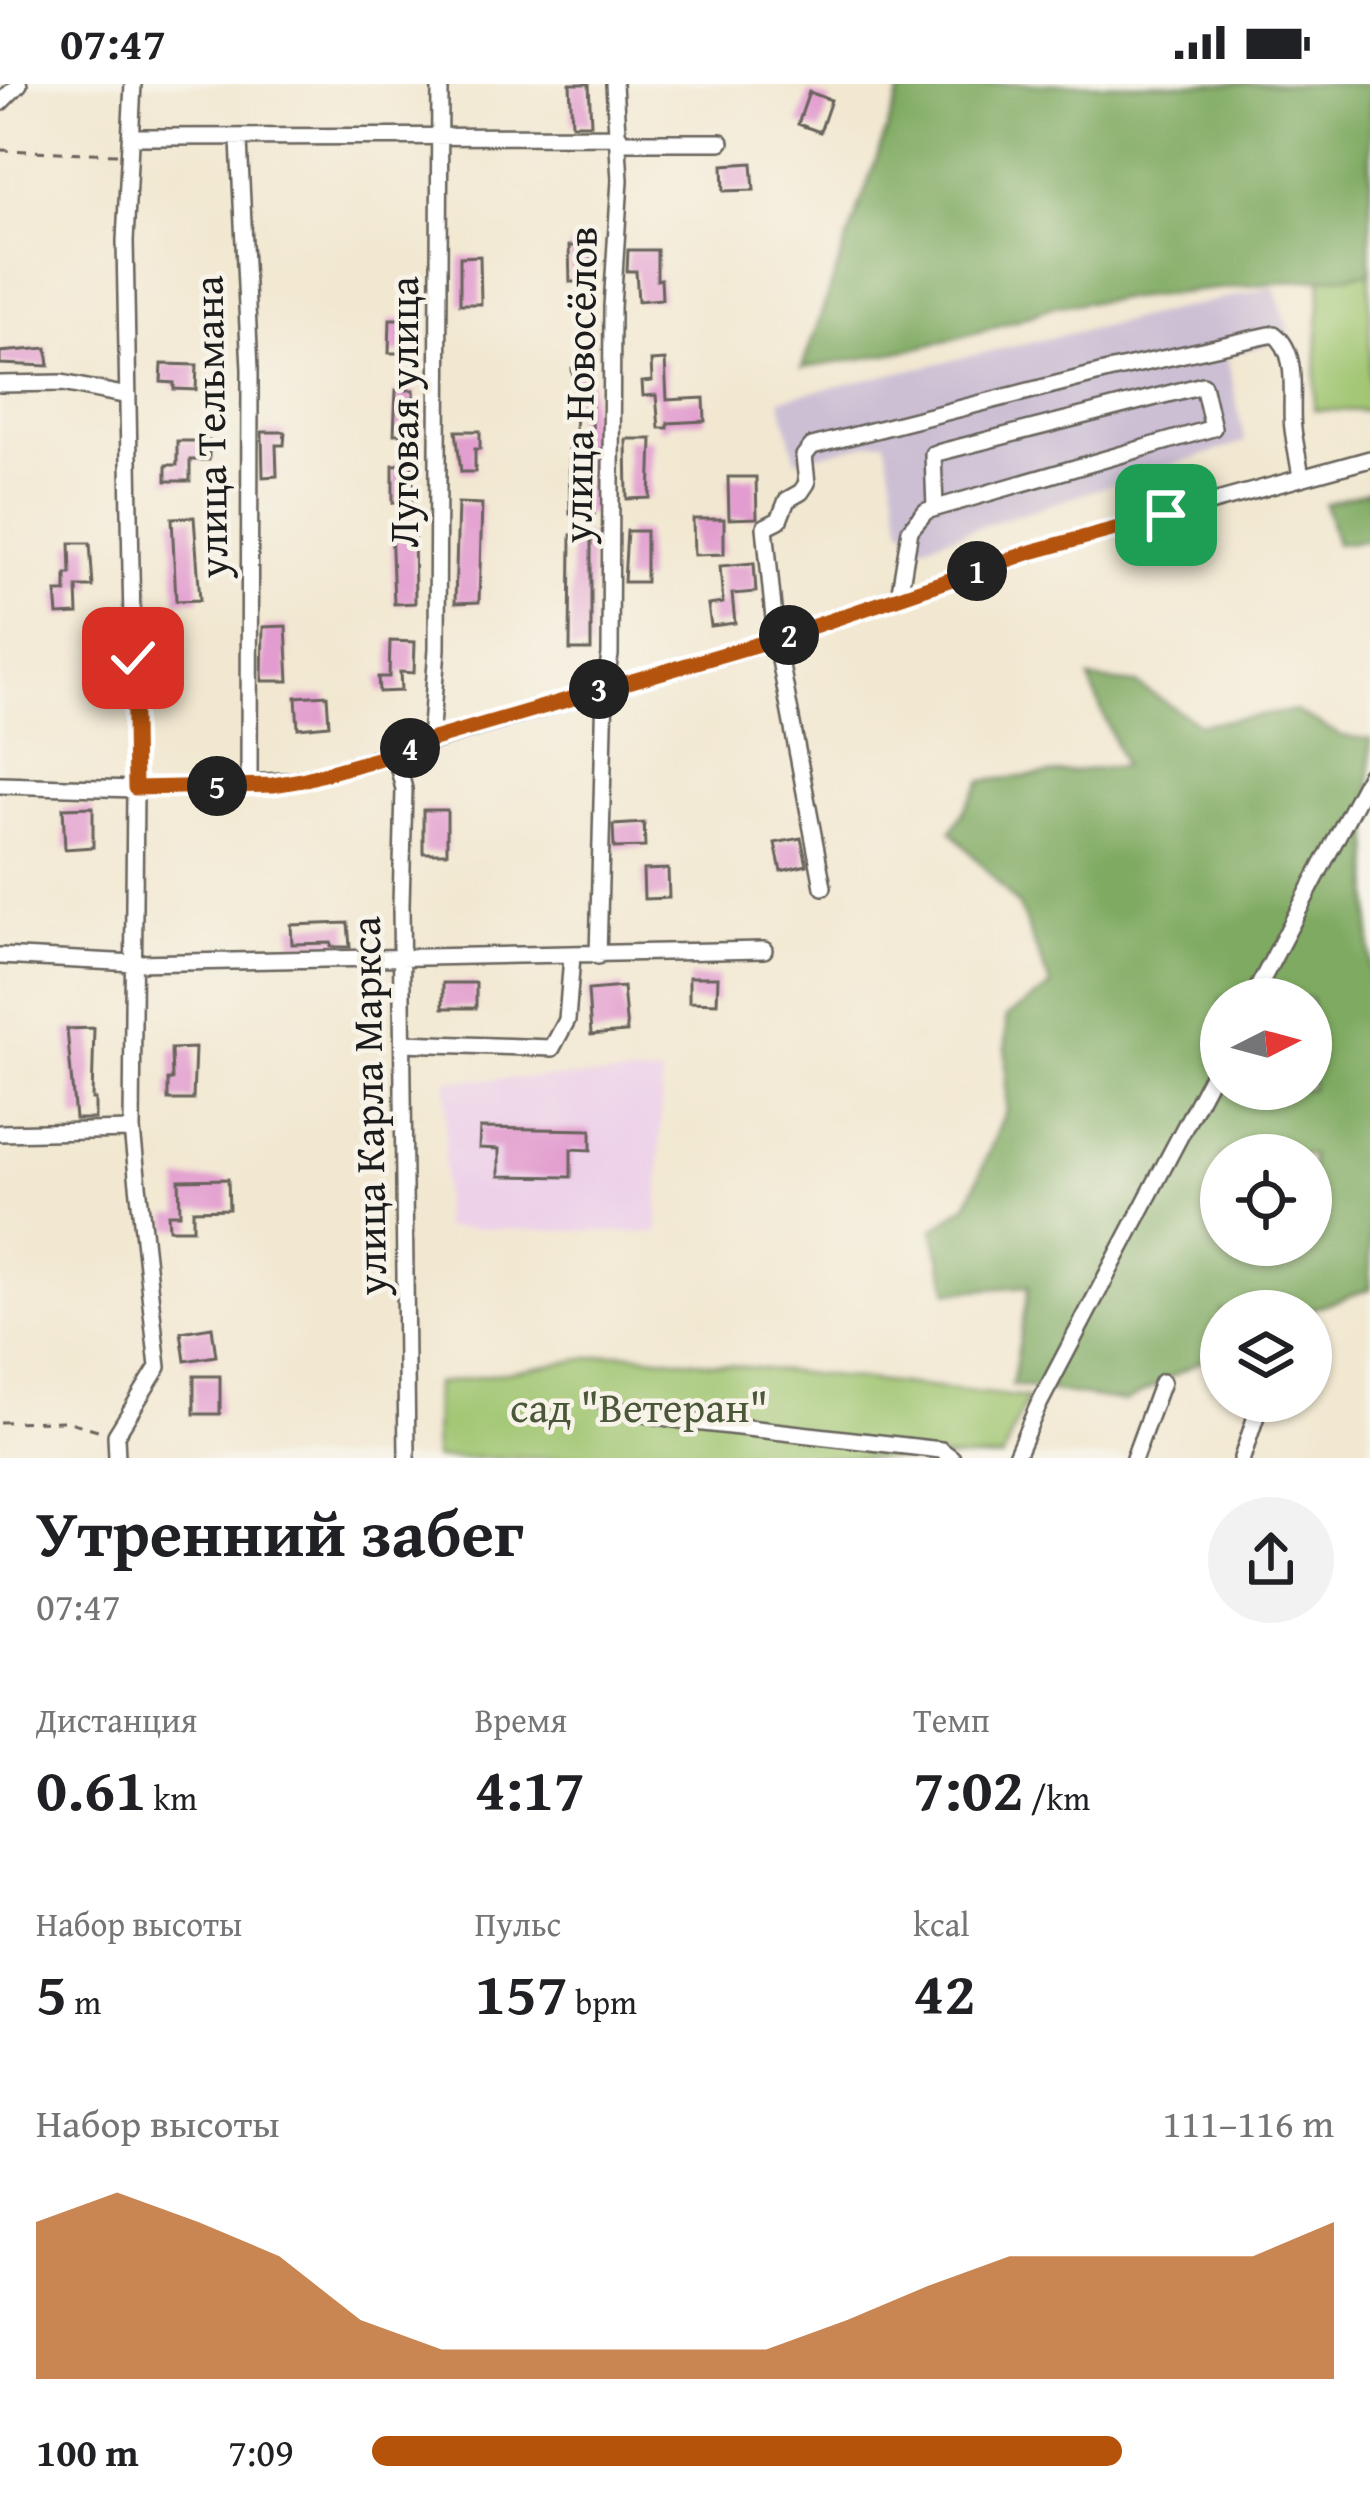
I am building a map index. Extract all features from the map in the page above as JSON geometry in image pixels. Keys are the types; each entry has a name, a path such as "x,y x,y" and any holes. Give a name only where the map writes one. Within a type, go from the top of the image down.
{"street":[{"path":"117,1458 116,1436 158,1367 132,1130 135,788 124,241 134,84"},
{"name":"Луговая улица","path":"430,740 437,649 440,84"},
{"name":"улица Новосёлов","path":"598,956 604,688 610,656 612,307 619,139 614,84"},
{"path":"130,146 441,138 721,142"},
{"name":"улица Тельмана","path":"239,140 250,369 249,785"},
{"path":"823,887 776,639 765,527 779,520 787,500 802,492 807,483 804,455 812,446 1274,334 1282,340 1289,358 1301,478"},
{"path":"0,384 62,383 128,396"},
{"path":"899,597 910,530 926,511 1213,428 1203,385 933,454 935,508"},
{"path":"0,785 135,788 302,780 776,639 1031,552 1370,459"},
{"name":"улица Карла Маркса","path":"395,754 404,789 407,1458"},
{"path":"1263,978 1370,774"},
{"path":"0,956 135,963 764,950"},
{"path":"403,1042 552,1048 567,1020 572,956"},
{"path":"1015,1458 1200,1098"},
{"path":"0,1133 132,1130"},
{"path":"1134,1458 1162,1382"},
{"path":"608,1408 941,1450 952,1458"},
{"path":"1242,1458 1254,1422"}],"path":[{"path":"0,149 130,146"},
{"path":"0,1422 66,1421 116,1436"}],"shaded area":[{"path":"1275,287 1291,338 1227,356 1245,442 923,545 902,527 885,440 796,460 780,399"},
{"path":"662,1075 658,1233 442,1228 447,1080"}],"green space":[{"path":"903,84 1370,84 1370,273 1054,306 930,345 802,368"},
{"path":"1370,84 1370,411 1314,410 1323,245"},
{"path":"1370,490 1370,540 1336,544 1325,504"},
{"path":"1089,679 1137,684 1199,724 1295,711 1342,736 1370,739 1370,1289 1332,1302 1332,1290 1200,1290 1200,1361 1125,1402 1012,1385 1029,1286 949,1292 933,1230 968,1203 1006,1110 1006,1017 1051,987 1019,906 951,831 982,781 1124,766"},
{"name":"сад \"Ветеран\"","path":"621,1353 1027,1398 1002,1458 434,1458 435,1384"}],"building":[{"path":"570,84 589,84 591,124 572,124"},
{"path":"809,92 831,100 820,132 798,124"},
{"path":"752,163 754,190 724,191 723,165"},
{"path":"569,246 592,246 592,282 570,282"},
{"path":"628,250 657,250 662,299 638,301 636,271 627,271"},
{"path":"480,256 481,304 460,304 460,257"},
{"path":"390,319 413,319 413,353 389,353"},
{"path":"47,348 49,366 0,364 0,352"},
{"path":"665,360 667,400 704,398 705,421 659,428 656,395 643,396 642,382 652,381 651,361"},
{"path":"162,364 197,365 196,390 174,389 174,383 161,382"},
{"path":"591,366 594,514 570,514 569,448 574,448 576,414 572,368"},
{"path":"396,390 414,390 414,434 394,434"},
{"path":"456,431 480,431 475,472 461,472"},
{"path":"262,432 285,432 284,445 276,445 277,476 263,477"},
{"path":"626,439 652,439 650,498 627,499"},
{"path":"177,441 209,441 209,460 190,460 190,481 166,481 166,465 177,465"},
{"path":"412,464 414,503 393,503 393,465"},
{"path":"728,477 756,477 757,518 729,519"},
{"path":"458,503 482,504 479,602 455,603"},
{"path":"194,517 200,600 176,601 172,518"},
{"path":"693,519 724,519 724,554 694,555"},
{"path":"391,525 414,525 415,603 394,604"},
{"path":"627,531 646,531 646,582 624,582"},
{"path":"571,535 591,535 591,650 570,650"},
{"path":"70,543 90,543 93,587 77,587 78,614 58,615 56,592 66,592 66,574 71,574"},
{"path":"754,563 756,592 732,594 735,623 711,626 708,605 723,603 720,566"},
{"path":"286,626 289,681 262,681 263,627"},
{"path":"390,641 415,642 414,673 400,672 401,691 379,692 378,677 389,677"},
{"path":"327,695 329,725 298,728 296,697"},
{"path":"93,807 93,847 65,849 63,808"},
{"path":"423,810 447,810 447,853 423,853"},
{"path":"644,823 645,847 614,848 613,825"},
{"path":"801,838 807,865 781,871 775,843"},
{"path":"668,869 669,898 644,899 643,870"},
{"path":"348,923 350,947 292,944 291,925"},
{"path":"689,977 718,977 717,1003 689,1002"},
{"path":"443,983 476,983 476,1008 443,1008"},
{"path":"623,987 627,1032 591,1035 588,990"},
{"path":"94,1028 95,1119 75,1119 67,1029"},
{"path":"195,1048 193,1100 168,1100 171,1049"},
{"path":"480,1128 591,1130 591,1150 571,1149 571,1177 499,1176 499,1149 479,1148"},
{"path":"228,1179 229,1209 193,1210 193,1229 169,1229 168,1214 180,1214 179,1180"},
{"path":"212,1327 216,1356 185,1361 181,1332"},
{"path":"194,1376 220,1376 220,1414 194,1414"}],"route":[{"path":"133,658 135,788 273,785 395,754 776,639 1031,552 1166,515"}]}
